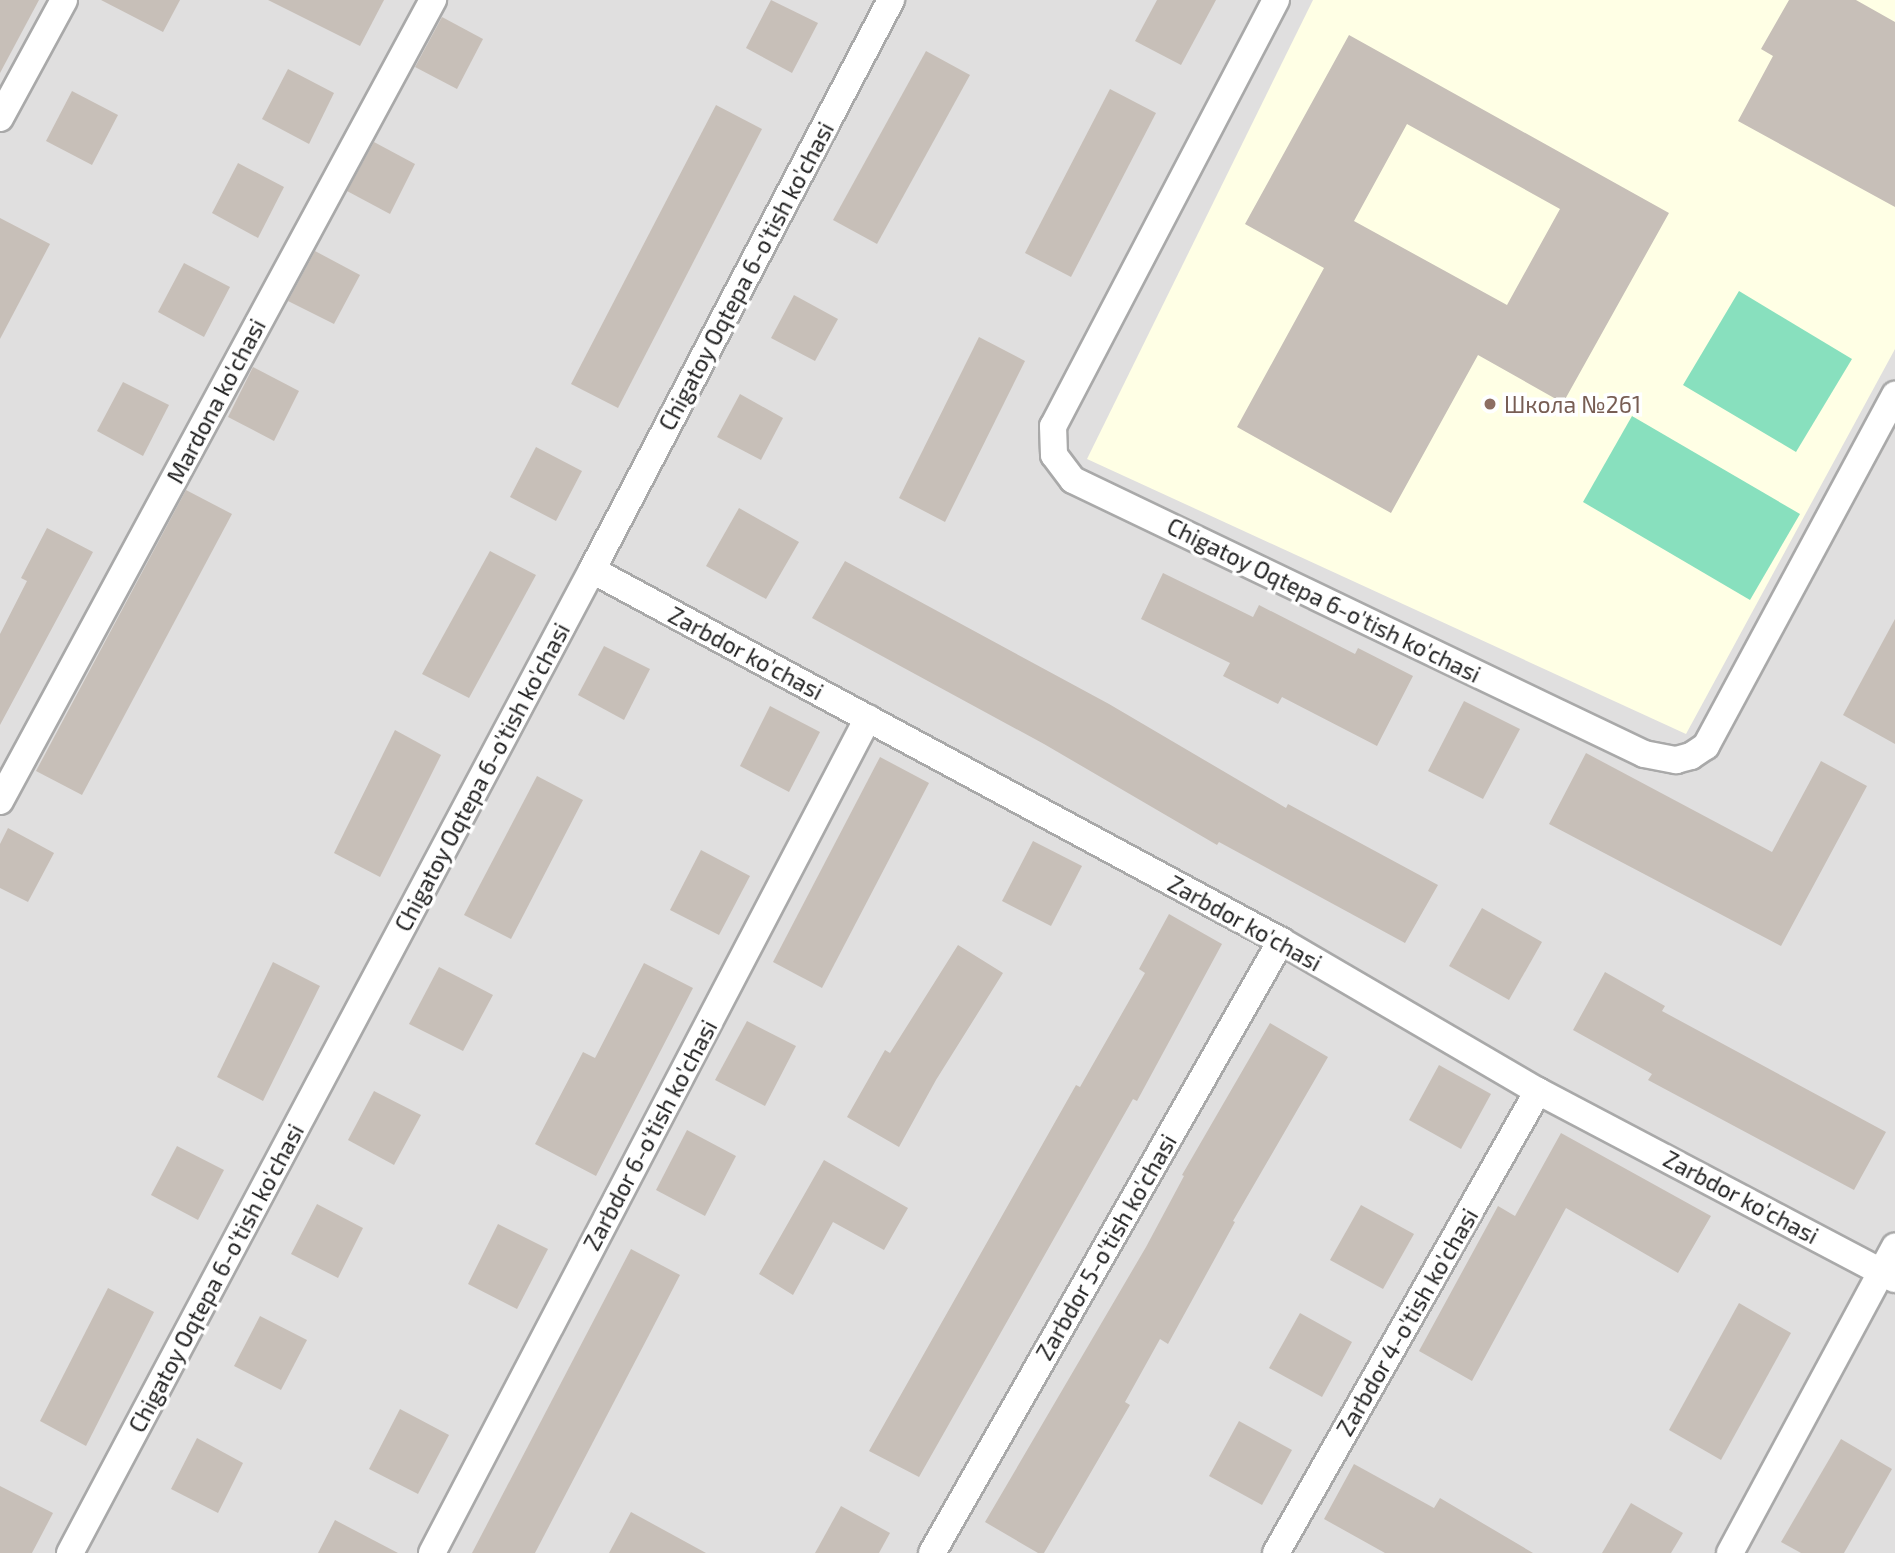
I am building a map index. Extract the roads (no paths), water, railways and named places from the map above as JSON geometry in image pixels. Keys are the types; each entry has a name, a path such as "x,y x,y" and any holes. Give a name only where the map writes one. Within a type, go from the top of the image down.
{"street":[{"path":"0,118 64,0"},
{"name":"Mardona ko'chasi","path":"0,802 433,0"},
{"name":"Chigatoy Oqtepa 6-o'tish ko'chasi","path":"70,1553 891,0"},
{"name":"Chigatoy Oqtepa 6-o'tish ko'chasi","path":"1276,0 1053,426 1054,455 1065,473 1073,480 1644,754 1676,760 1691,756 1706,746 1895,395"},
{"name":"Zarbdor ko'chasi","path":"592,570 1281,941 1538,1091 1889,1275"},
{"name":"Zarbdor 6-o'tish ko'chasi","path":"432,1553 868,718"},
{"name":"Zarbdor 5-o'tish ko'chasi","path":"932,1553 1281,941"},
{"name":"Zarbdor 4-o'tish ko'chasi","path":"1276,1553 1538,1091"},
{"path":"1730,1553 1889,1275 1895,1247"}],"place":[{"name":"Школа №261","path":"1490,404"}]}
